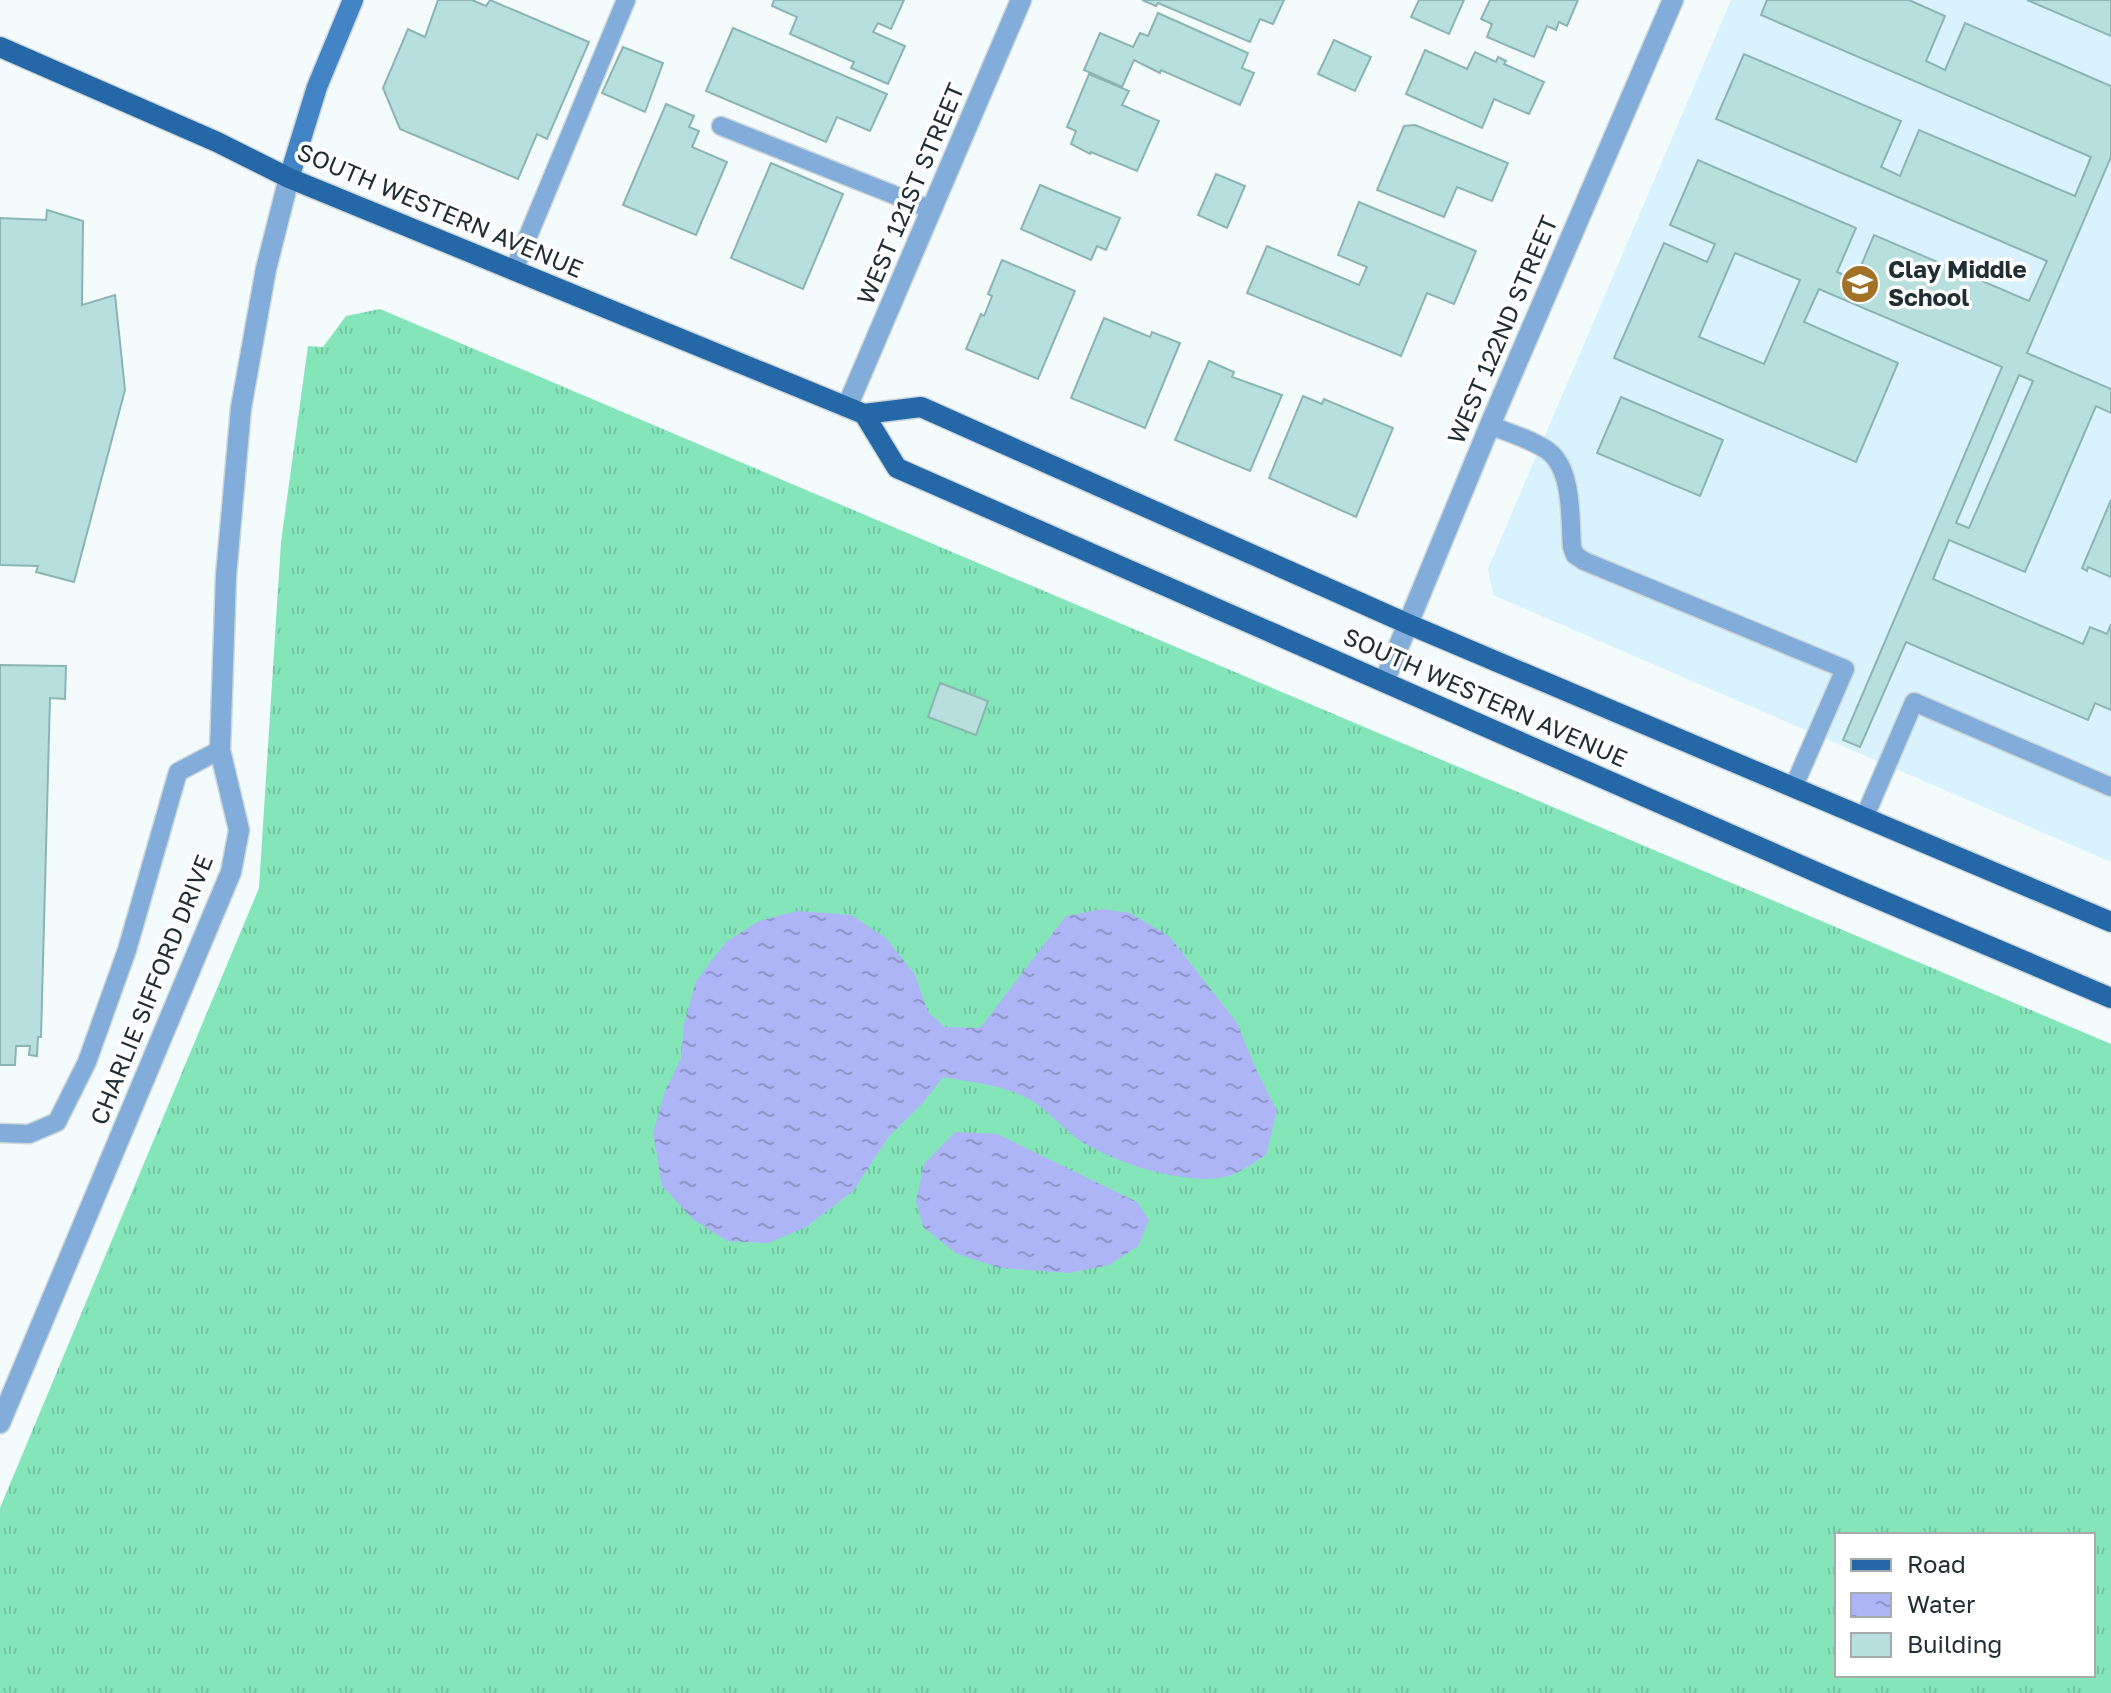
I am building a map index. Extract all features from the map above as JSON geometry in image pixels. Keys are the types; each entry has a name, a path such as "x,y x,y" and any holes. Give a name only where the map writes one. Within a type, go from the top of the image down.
{"main road":[{"name":"SOUTH WESTERN AVENUE","path":"0,47 217,142 289,178 855,410 921,407 1408,624 2111,922"},
{"name":"SOUTH WESTERN AVENUE","path":"855,410 897,468 1826,877 2111,998"}],"street":[{"path":"289,178 317,87 353,0"},
{"name":"WEST 121ST STREET","path":"855,410 932,210 1021,0"},
{"name":"WEST 122ND STREET","path":"1384,682 1490,425 1673,0"},
{"name":"CHARLIE SIFFORD DRIVE","path":"0,1423 231,872 239,830 220,750 226,576 241,408 266,269 289,178"}],"lane":[{"path":"514,270 626,0"},
{"path":"721,126 932,210"},
{"path":"1490,425 1541,447 1555,457 1566,487 1575,555 1845,669 1794,786"},
{"path":"1865,816 1914,702 2111,787"},
{"path":"0,1133 29,1134 57,1122 87,1062 127,950 178,772 220,750"}],"shaded area":[{"name":"Clay Middle School","path":"1731,0 2111,0 2111,862 1493,595 1488,569"}],"green space":[{"path":"380,309 2111,1044 2111,1693 0,1693 0,1508 259,888 281,542 308,346 323,347 346,316"}],"water":[{"path":"1102,909 1130,913 1169,936 1237,1023 1277,1111 1266,1155 1233,1175 1211,1179 1149,1170 1090,1146 1027,1098 986,1084 943,1077 922,1104 889,1136 853,1191 806,1227 768,1243 727,1241 694,1220 662,1186 653,1133 665,1091 681,1058 684,1024 696,981 726,942 759,921 797,911 851,915 886,938 915,975 928,1012 945,1027 980,1028 1066,916"},
{"path":"955,1132 997,1134 1137,1202 1149,1220 1138,1246 1109,1265 1069,1273 1000,1268 957,1254 923,1227 916,1201 924,1164"}],"building":[{"path":"438,0 472,0 486,6 490,0 589,42 547,139 537,134 518,179 400,129 383,88 408,29 425,37"},
{"path":"774,0 904,0 891,29 878,23 873,32 905,46 888,84 851,68 854,62 790,34 797,17 772,6"},
{"path":"1142,0 1284,0 1273,24 1260,19 1250,42 1158,3 1156,6"},
{"path":"1419,0 1464,0 1449,34 1411,17"},
{"path":"1490,0 1578,0 1567,26 1559,22 1556,30 1547,26 1534,57 1487,37 1492,24 1481,19"},
{"path":"1767,0 1909,0 1945,16 1926,61 1945,70 1965,23 2111,86 2111,157 2027,353 2111,389 2111,413 2096,406 2025,572 1949,540 1933,579 2083,644 2090,627 2107,634 2111,624 2111,710 2095,703 2088,720 1906,642 1860,747 1843,740 2002,367 1819,289 1804,322 1898,363 1856,462 1614,358 1664,243 1707,262 1715,244 1670,225 1698,160 1856,228 1837,272 1855,280 1874,235 2029,301 2047,261 1716,119 1744,54 1901,121 1881,167 1900,176 1919,130 2075,196 2091,157 1761,15","holes":["1735,253 1800,280 1764,364 1699,337","2019,375 2033,381 1969,528 1956,523"]},
{"path":"2027,0 2111,0 2111,36"},
{"path":"1158,13 1248,53 1242,68 1254,73 1240,105 1134,60 1122,87 1084,70 1100,33 1133,47 1140,33 1148,36"},
{"path":"733,28 887,94 870,131 837,117 826,142 706,91"},
{"path":"1334,40 1371,57 1355,91 1318,74"},
{"path":"623,47 663,63 645,112 602,93"},
{"path":"1425,50 1467,69 1475,52 1496,62 1498,57 1506,61 1504,64 1544,82 1529,114 1494,99 1482,128 1406,94"},
{"path":"1089,74 1129,91 1122,105 1159,121 1137,171 1071,144 1076,131 1067,127"},
{"path":"666,104 694,116 689,127 699,131 692,147 727,162 696,235 623,205"},
{"path":"1415,125 1508,163 1492,201 1457,187 1444,217 1377,190 1404,126"},
{"path":"771,163 843,194 803,289 731,258"},
{"path":"1216,174 1245,186 1227,228 1198,215"},
{"path":"1040,185 1120,218 1106,250 1097,246 1091,260 1021,229"},
{"path":"1359,202 1476,251 1454,304 1427,293 1401,356 1247,293 1267,246 1359,285 1367,267 1338,255"},
{"path":"47,210 83,221 82,305 115,295 125,390 74,582 36,572 38,566 0,565 0,218 46,220"},
{"path":"1002,260 1075,291 1038,379 966,349 981,314 984,316 992,296 988,294"},
{"path":"1104,318 1150,337 1152,332 1180,343 1145,428 1071,398"},
{"path":"1209,361 1234,372 1232,377 1282,395 1250,471 1175,440"},
{"path":"1303,396 1322,404 1324,399 1393,428 1356,517 1269,478"},
{"path":"1621,397 1723,440 1700,496 1597,453"},
{"path":"2111,500 2111,577 2088,567 2087,571 2082,568"},
{"path":"0,665 66,666 65,699 50,698 41,1037 38,1037 37,1056 29,1055 30,1046 16,1046 15,1065 0,1065"},
{"path":"940,683 988,701 976,735 928,717"}],"place":[{"name":"Clay Middle School","path":"1860,284"}]}
